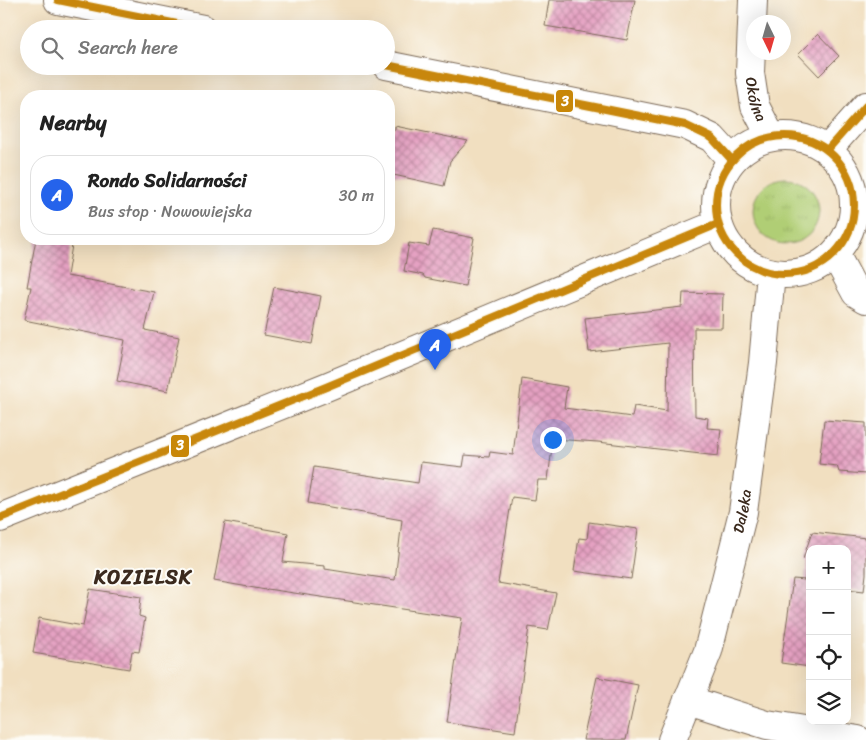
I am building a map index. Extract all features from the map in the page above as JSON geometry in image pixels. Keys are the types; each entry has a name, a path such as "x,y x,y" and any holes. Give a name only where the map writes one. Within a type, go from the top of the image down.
{"street":[{"name":"Okólna","path":"753,0 750,73 754,106 771,136"},
{"path":"66,1 159,20"},
{"path":"395,67 685,125 712,138 732,160"},
{"path":"828,150 866,106"},
{"path":"771,136 806,139 828,150 849,176 855,199 849,234 835,254 818,266 795,274 771,273 750,265 732,249 722,235 718,224 720,181 732,160 749,145 771,136"},
{"path":"0,518 326,387 718,224"},
{"path":"835,254 856,292 866,299"},
{"name":"Daleka","path":"672,740 708,651 743,512 763,363 771,273"},
{"path":"688,700 767,724 858,740"}],"green space":[{"path":"786,178 798,181 809,188 816,199 819,211 816,223 809,234 798,241 786,244 774,241 763,234 756,223 753,211 756,199 763,188 774,181"}],"building":[{"path":"549,0 635,0 627,40 545,26"},
{"path":"818,34 839,56 819,76 798,54"},
{"path":"395,126 468,141 450,161 444,186 395,175"},
{"path":"433,230 474,238 465,286 425,278 423,275 404,271 409,243 429,246"},
{"path":"35,245 72,245 67,276 154,292 145,330 179,337 168,391 117,381 125,340 24,320 31,287 27,287"},
{"path":"274,287 321,296 312,344 264,335"},
{"path":"683,293 723,294 722,328 694,328 695,416 708,418 707,428 721,429 718,456 598,442 553,439 548,480 538,480 535,500 512,497 498,583 556,593 548,630 529,627 515,732 447,722 462,618 214,581 225,522 288,533 283,562 325,566 325,569 395,580 402,520 308,503 314,467 418,483 421,462 463,467 465,455 489,457 490,452 513,455 522,379 567,387 564,408 632,417 634,406 667,411 668,343 589,352 585,318 682,307"},
{"path":"824,420 866,423 866,474 839,472 837,466 819,464"},
{"path":"589,522 638,529 631,579 574,571 579,538 587,539"},
{"path":"812,532 866,538 864,591 851,589 851,545 808,545"},
{"path":"806,550 806,562 803,559"},
{"path":"806,562 806,666 781,663 793,579 805,580"},
{"path":"90,589 141,597 139,616 145,618 139,652 132,651 129,669 33,653 39,618 83,626"},
{"path":"597,677 638,685 626,740 583,740"}],"transit line":[{"name":"3","path":"58,0 157,20"},
{"name":"3","path":"395,67 685,125 712,138 732,160"},
{"name":"3","path":"828,149 866,106"},
{"name":"3","path":"785,136 811,142 834,156 848,179 854,205 848,231 834,254 811,268 785,274 759,268 736,254 722,231 716,205 722,179 736,156 759,142 785,136"},
{"name":"3","path":"0,518 326,387 718,224"}],"place":[{"name":"Rondo Solidarności","path":"435,370"}],"district":[{"name":"KOZIELSK","path":"143,577"}]}
